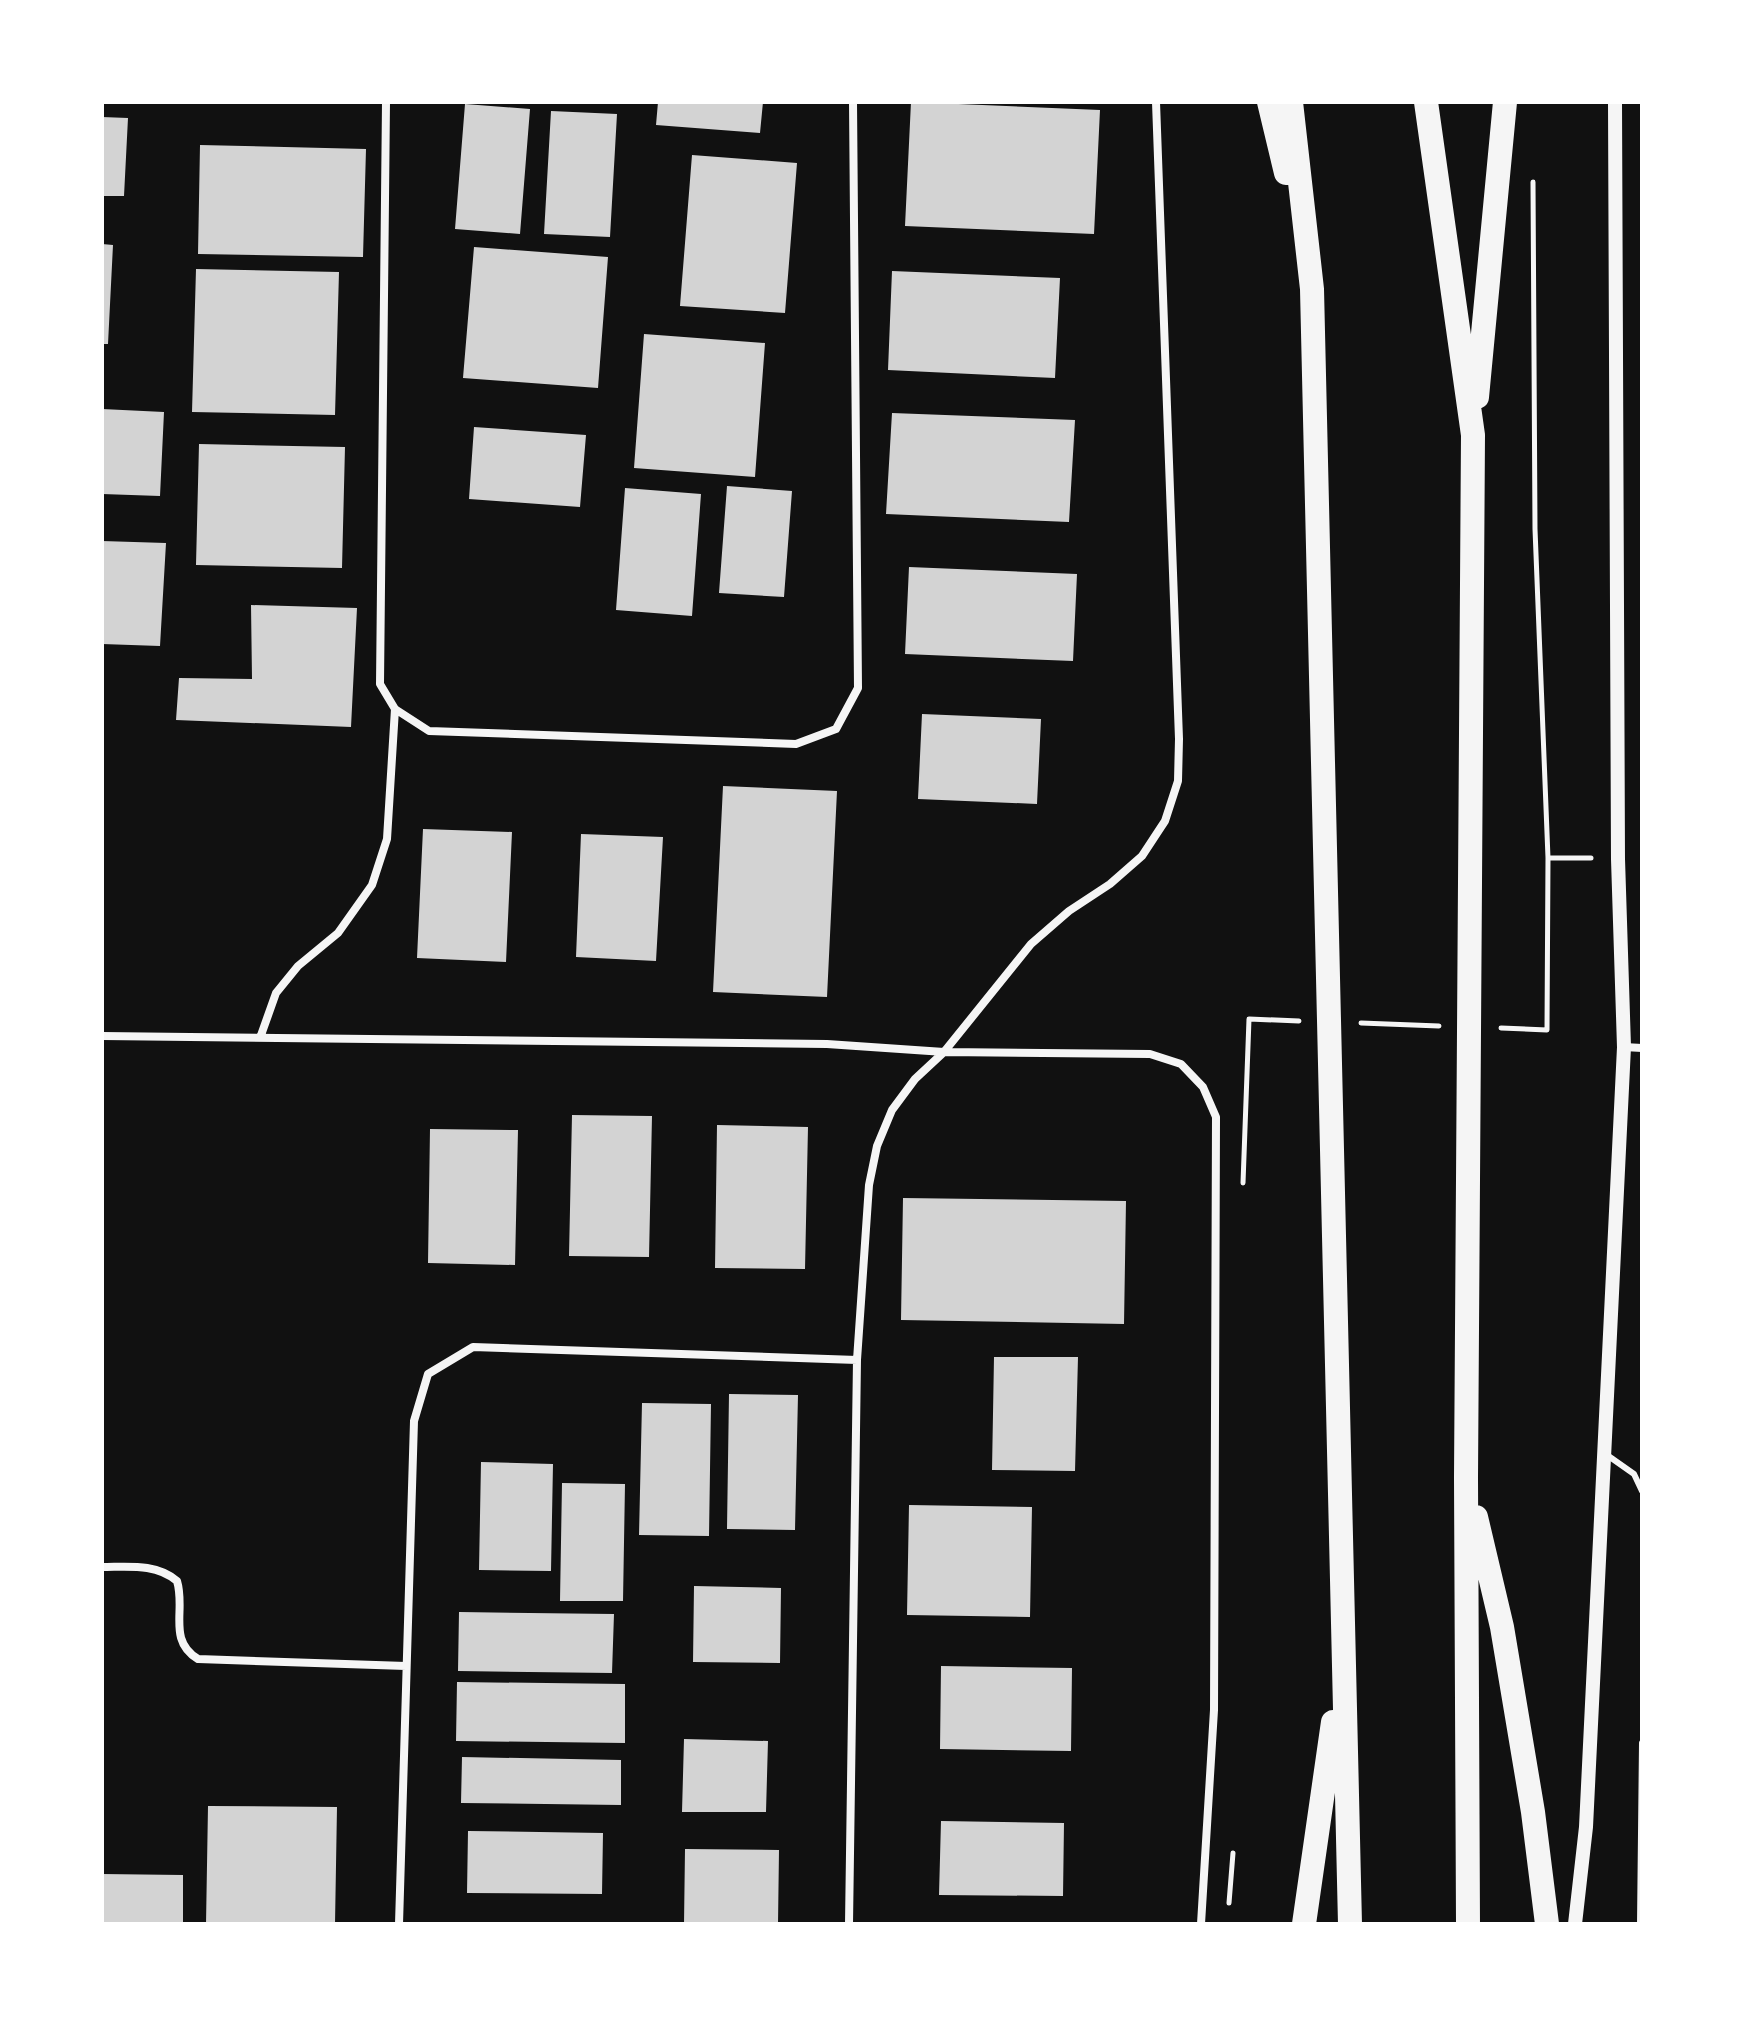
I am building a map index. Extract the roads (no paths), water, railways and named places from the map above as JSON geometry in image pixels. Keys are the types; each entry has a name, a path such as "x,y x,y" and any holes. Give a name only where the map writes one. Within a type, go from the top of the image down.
{"highway":[{"path":"1269,102 1312,289"},
{"path":"1291,102 1312,289 1350,1924"},
{"path":"1426,102 1473,435"},
{"path":"1468,1924 1466,1478 1473,435 1505,102"},
{"path":"1466,1478 1502,1627 1533,1812 1547,1924"},
{"path":"1304,1924 1343,1657"}],"street":[{"path":"386,102 380,684 395,709 429,731 796,744 836,729 858,688 853,102"},
{"path":"849,1924 857,1360 869,1185 877,1146 892,1110 915,1079 944,1052 1031,944 1142,856 1165,821 1178,781 1156,102"},
{"path":"1575,1924 1586,1827 1624,1047 1618,859 1615,102"},
{"path":"260,1038 276,993 298,966 338,933 372,885 387,839 395,709"},
{"path":"102,1036 827,1044 944,1052 1150,1054 1181,1064 1203,1087 1216,1117 1214,1710 1201,1924"},
{"path":"1624,1047 1642,1048"},
{"path":"399,1924 414,1421 428,1374 473,1347 857,1360"},
{"path":"102,1567 151,1568 177,1581 180,1589 180,1638 189,1654 198,1659 406,1666"}],"lane":[{"path":"1604,1453 1634,1474 1642,1491"},
{"path":"1640,1924 1642,1743"}]}
